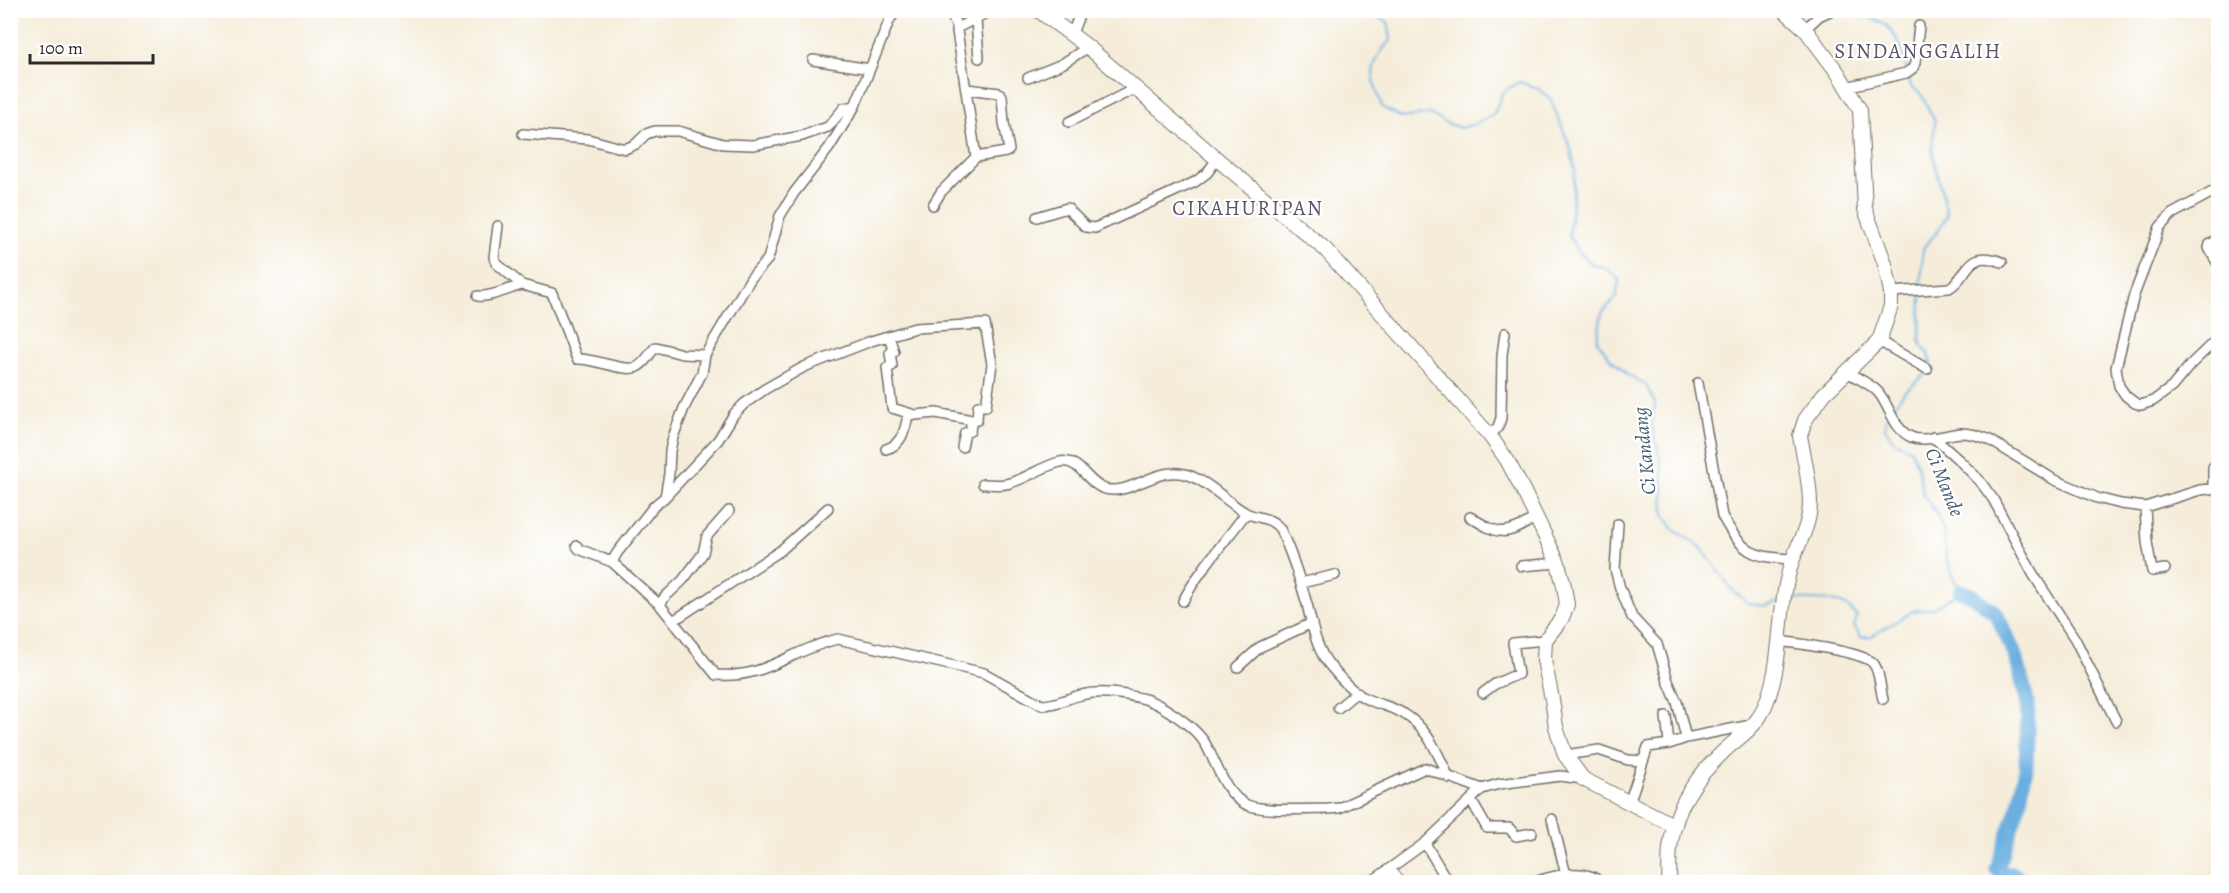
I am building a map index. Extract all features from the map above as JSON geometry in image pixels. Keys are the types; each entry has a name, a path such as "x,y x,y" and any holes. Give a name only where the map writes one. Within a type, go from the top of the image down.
{"street":[{"path":"665,497 674,437 684,408 702,373 705,356 751,278 768,259 780,216 855,106 890,19 897,10"},
{"path":"950,10 957,28 976,157"},
{"path":"957,28 993,10"},
{"path":"1038,10 1088,47 1340,263 1490,436 1507,460 1558,563 1567,605 1562,618 1548,636 1544,660 1556,727 1565,755 1583,779"},
{"path":"1072,34 1081,10"},
{"path":"1669,882 1673,825 1687,794 1701,774 1761,714 1766,701 1774,671 1783,597 1793,559 1808,526 1810,503 1800,436 1802,426 1824,394 1879,341 1891,306 1891,292 1885,264 1865,209 1860,110 1805,29 1784,10"},
{"path":"1805,29 1819,16 1832,10"},
{"path":"976,20 978,58"},
{"path":"1846,87 1908,71 1915,63 1919,26"},
{"path":"1028,78 1062,64 1088,47"},
{"path":"813,60 870,69"},
{"path":"1069,123 1136,88"},
{"path":"933,205 941,192 976,157 1009,150 1003,100 999,93 967,89"},
{"path":"523,134 588,139 625,149 636,144 646,134 655,131 678,131 723,144 753,145 802,136 828,127 844,108 855,106"},
{"path":"1037,217 1067,208 1086,227 1095,228 1195,182 1207,173 1217,159"},
{"path":"2218,189 2172,213 2160,227 2134,295 2116,368 2120,386 2126,396 2135,403 2141,405 2153,401 2172,387 2191,364 2218,338"},
{"path":"498,226 494,257 496,263 522,285 552,293 577,359 602,362 628,370 645,362 656,347 682,354 705,356"},
{"path":"2218,240 2210,244 2209,248 2218,264"},
{"path":"1891,292 1951,286 1968,266 1980,259 1994,259 2002,262"},
{"path":"478,296 490,296 522,285"},
{"path":"612,562 616,553 654,506 718,440 734,414 754,396 804,368 889,336 915,328 985,324 992,364 986,406 978,406 977,420 936,414 909,414 892,408 886,368 892,366 890,353 894,352 889,336"},
{"path":"1490,436 1498,427 1501,418 1502,355 1505,333"},
{"path":"1879,341 1927,369"},
{"path":"1847,372 1877,390 1897,425 1907,435 1914,438 1960,433 1977,435 2053,479 2097,498 2121,504 2145,507 2199,490 2216,488 2213,467 2218,462"},
{"path":"1698,383 1722,516 1728,527 1751,553 1773,558 1793,559"},
{"path":"886,449 900,440 909,414"},
{"path":"962,447 965,434 970,431 972,420"},
{"path":"1933,437 1960,460 1993,499 2032,574 2075,639 2116,721"},
{"path":"983,484 1008,484 1061,462 1072,463 1091,481 1109,490 1128,487 1155,476 1178,473 1204,483 1246,513 1272,522 1278,527 1301,583 1320,651 1331,668 1365,698 1398,710 1410,718 1434,745 1449,778"},
{"path":"2145,507 2147,542 2152,571 2165,569"},
{"path":"673,621 780,551 828,508"},
{"path":"660,605 703,553 707,536 729,511"},
{"path":"1183,601 1192,583 1221,549 1246,513"},
{"path":"1470,517 1491,530 1510,532 1535,518"},
{"path":"1618,524 1615,569 1620,588 1632,616 1657,644 1677,702 1686,738"},
{"path":"577,546 579,549 612,562 660,605 716,675 732,676 756,672 838,639 984,673 1042,705 1097,693 1146,700 1186,722 1197,732 1222,777 1234,794 1249,806 1329,809 1347,804 1427,768 1482,789"},
{"path":"1521,566 1558,563"},
{"path":"1301,583 1335,575"},
{"path":"1238,667 1260,647 1312,623"},
{"path":"1483,693 1495,684 1518,674 1513,643 1548,636"},
{"path":"1778,641 1811,644 1870,661 1877,670 1882,699"},
{"path":"1338,708 1358,692"},
{"path":"1666,716 1669,744"},
{"path":"1629,803 1648,747 1751,725"},
{"path":"1565,755 1599,750 1628,760 1643,761"},
{"path":"1371,882 1425,843 1482,789 1499,784 1560,776 1583,779 1673,825"},
{"path":"1471,800 1487,828 1509,828 1516,836 1532,833"},
{"path":"1552,819 1566,875"},
{"path":"1425,843 1448,882"},
{"path":"1390,870 1400,882"},
{"path":"1535,882 1551,877 1586,873 1595,878 1595,882"}],"waterway":[{"name":"Ci Kandang","path":"1363,10 1388,22 1391,40 1378,57 1373,72 1374,79 1382,107 1402,118 1430,114 1461,128 1475,124 1494,114 1503,92 1519,82 1537,88 1550,98 1571,149 1575,170 1569,237 1579,252 1592,264 1606,268 1619,280 1616,297 1602,313 1597,340 1609,357 1627,374 1646,385 1655,403 1652,426 1662,465 1664,515 1674,530 1700,546 1733,591 1749,604 1764,606 1778,602"},
{"name":"Ci Mande","path":"1858,10 1879,21 1890,30 1900,48 1906,68"},
{"name":"Ci Mande","path":"1908,74 1911,87 1920,92 1935,122 1932,149 1947,215 1938,231 1923,248 1921,287"},
{"name":"Ci Mande","path":"1891,409 1905,391 1932,369 1929,354 1922,347 1920,339 1921,292"},
{"name":"Ci Mande","path":"1789,599 1833,601 1848,607 1857,617 1854,626 1861,637 1872,636 1913,611 1934,608 1961,591 1954,579 1946,555 1944,533 1936,512 1923,495 1918,467 1911,450 1892,439 1885,428 1888,414"},
{"name":"Ci Mande","path":"1961,591 1971,595 1996,613 2016,657 2028,704 2026,768 2019,804 1997,869 2002,874 2013,874 2027,882"}],"district":[{"name":"SINDANGGALIH","path":"1918,51"},
{"name":"CIKAHURIPAN","path":"1248,208"}]}
